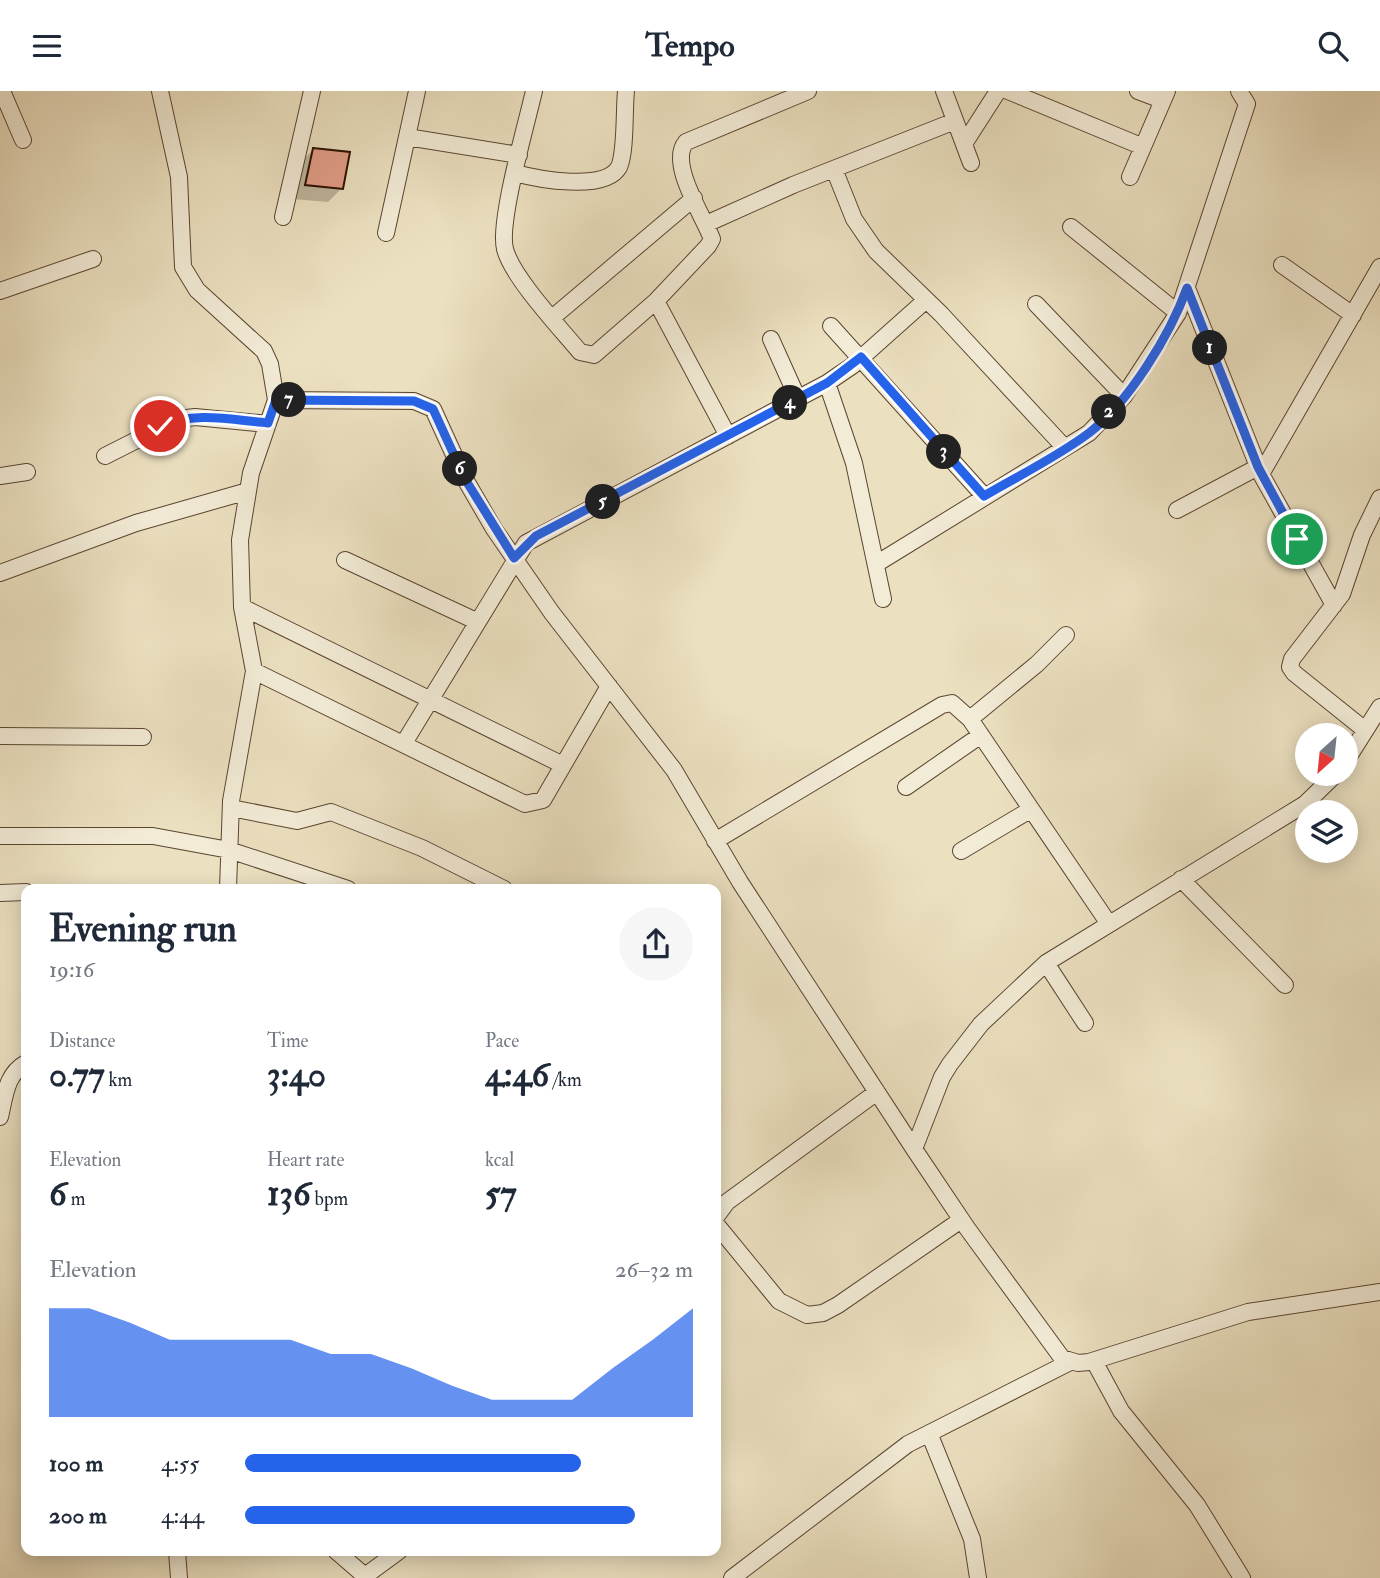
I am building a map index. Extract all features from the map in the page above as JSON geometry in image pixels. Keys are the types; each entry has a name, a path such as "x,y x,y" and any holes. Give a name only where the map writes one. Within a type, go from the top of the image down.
{"street":[{"path":"2,91 7,122 23,140"},
{"path":"160,91 179,177 183,267 197,290 264,351 276,400 248,491 240,540 242,607 254,671 231,808 228,884"},
{"path":"283,217 312,91"},
{"path":"386,233 417,91"},
{"path":"534,91 506,222 505,250 552,318 580,352 594,355 656,301 712,239 678,162 685,142 808,91"},
{"path":"515,173 564,183 608,176 615,171 621,157 626,91"},
{"path":"944,91 971,163"},
{"path":"964,144 998,91"},
{"path":"1008,91 1141,146"},
{"path":"1130,177 1164,96 1138,91"},
{"path":"876,563 1089,433 1124,396 1178,313 1247,104 1240,91"},
{"path":"706,224 955,121"},
{"path":"407,137 519,155"},
{"path":"834,169 864,236 1065,448"},
{"path":"552,318 694,198"},
{"path":"1071,227 1178,313"},
{"path":"0,291 93,259"},
{"path":"1282,265 1353,315"},
{"path":"1177,510 1260,470 1380,267"},
{"path":"1187,288 1260,470 1334,605"},
{"path":"404,743 514,558 536,536 827,383 926,300"},
{"path":"656,301 728,436"},
{"path":"1036,304 1124,396"},
{"path":"831,326 984,496"},
{"path":"771,339 798,399"},
{"path":"827,383 854,463 883,599"},
{"path":"276,400 414,401 425,403 436,416 465,479 514,558 552,613 674,770 715,841 961,1220 1062,1358 1070,1362"},
{"path":"105,456 178,419 195,417 268,423"},
{"path":"0,476 27,471"},
{"path":"0,573 136,523 248,491"},
{"path":"1365,730 1290,667 1348,583 1362,535 1380,498"},
{"path":"345,560 476,621"},
{"path":"242,607 563,765"},
{"path":"970,719 1046,657 1066,635"},
{"path":"254,671 525,804 543,800 609,686"},
{"path":"715,841 942,705 952,703 970,719 1109,924"},
{"path":"1358,741 1380,707"},
{"path":"906,787 981,735"},
{"path":"0,736 143,737"},
{"path":"914,1149 942,1077 950,1064 981,1024 1046,963 1305,804 1324,786"},
{"path":"231,808 297,821 331,812 422,848 494,884"},
{"path":"961,851 1030,810"},
{"path":"0,836 153,836 229,850 333,884"},
{"path":"1181,879 1284,985"},
{"path":"0,893 21,892"},
{"path":"1046,963 1085,1023"},
{"path":"0,1117 10,1079 15,1069 21,1066"},
{"path":"721,1210 727,1202 877,1092"},
{"path":"721,1230 779,1301 807,1315 823,1313 838,1305 961,1220"},
{"path":"732,1578 889,1457 929,1433 1070,1362 1094,1361 1248,1312 1380,1292"},
{"path":"1094,1361 1121,1411 1197,1505 1242,1578"},
{"path":"929,1433 972,1539 978,1578"},
{"path":"177,1556 179,1578"},
{"path":"342,1556 365,1576 392,1556"}],"building":[{"path":"313,148 350,152 343,189 305,185"}],"route":[{"path":"160,426 178,419 195,417 268,423 276,400 425,403 433,409 465,479 514,558 526,543 536,536 827,383 861,357 984,496 1089,433 1101,422 1124,396 1163,340 1178,313 1187,288 1261,474 1297,539"}]}
